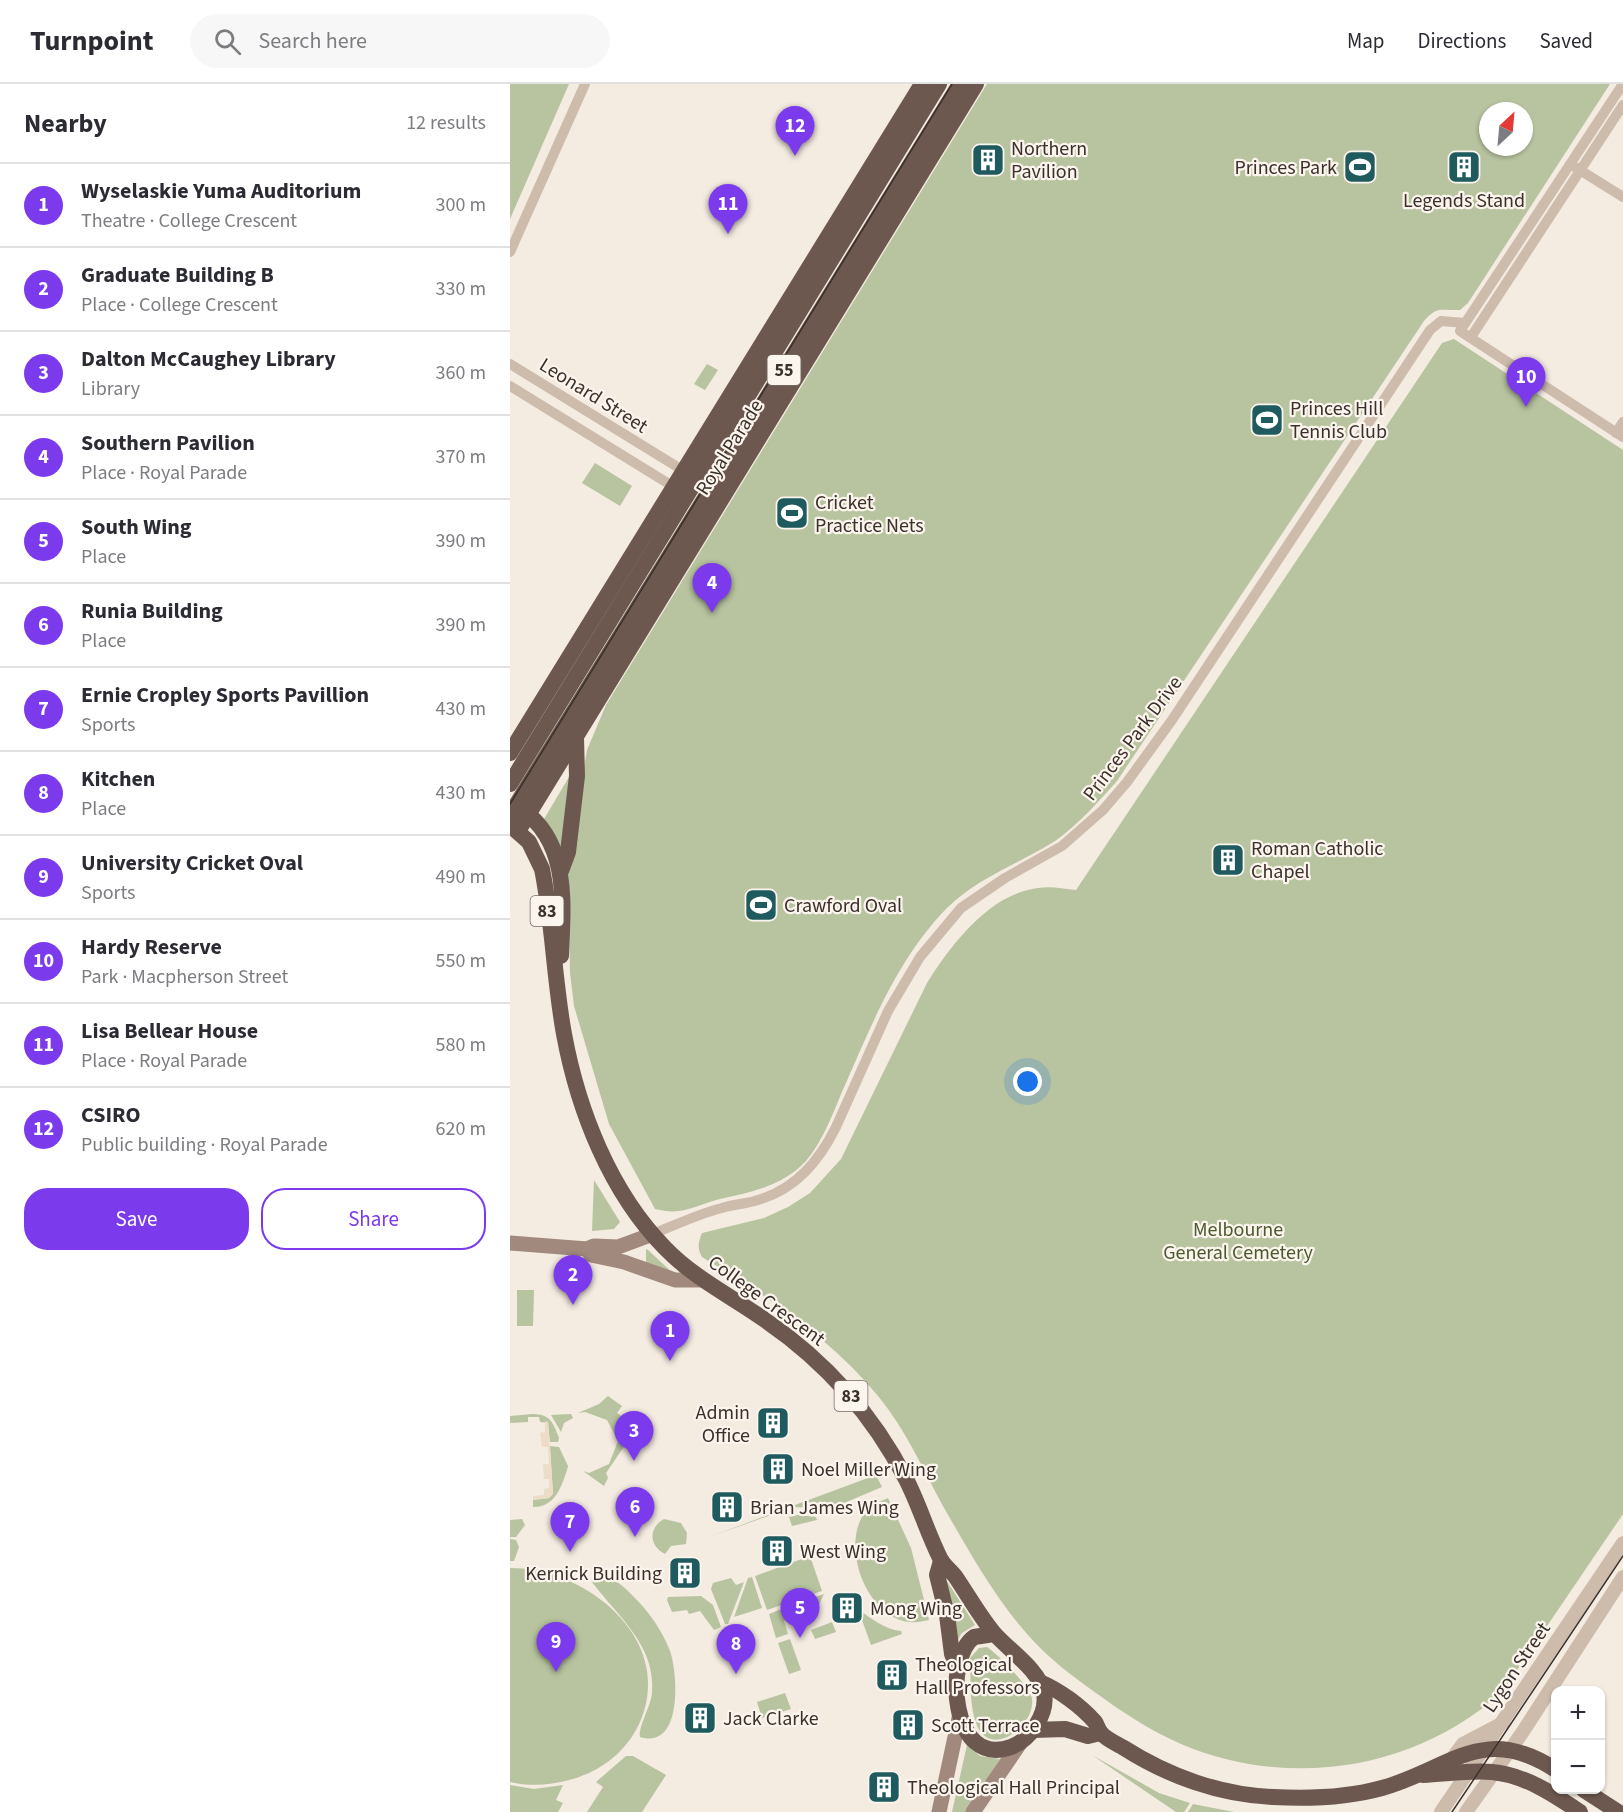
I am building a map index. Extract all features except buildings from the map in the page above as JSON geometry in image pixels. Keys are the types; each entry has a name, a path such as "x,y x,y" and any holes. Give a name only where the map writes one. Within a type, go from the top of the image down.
{"highway":[{"name":"Royal Parade","path":"514,828 516,809 650,602 724,481 921,84"},
{"name":"Royal Parade","path":"802,325 939,84"},
{"name":"Royal Parade","path":"907,184 960,84"},
{"name":"Royal Parade","path":"510,753 567,675 690,486 802,325 907,184 976,84"},
{"name":"Royal Parade","path":"690,486 724,481"},
{"name":"Royal Parade","path":"690,486 703,514"},
{"name":"Royal Parade","path":"516,809 576,737 650,602"},
{"name":"Royal Parade","path":"510,784 567,675"},
{"path":"561,871 568,852 577,776 576,737"},
{"name":"83","path":"516,809 549,841 561,871 559,998"},
{"name":"83","path":"514,828 529,842 542,870 568,1051 588,1120 621,1189 652,1234"},
{"name":"College Crescent","path":"652,1234 681,1263 703,1280 802,1347 851,1396 896,1459 926,1521 941,1561 954,1575 994,1634"},
{"name":"College Crescent","path":"941,1561 937,1575 947,1615 952,1654 957,1666"},
{"name":"83","path":"959,1718 957,1666 970,1639 979,1635 994,1634 1040,1682 1055,1688 1096,1723 1100,1733 1138,1757 1199,1784 1271,1797 1317,1798 1357,1794 1422,1775 1493,1772 1536,1785 1580,1812"},
{"path":"959,1718 968,1736 985,1748 1002,1749 1021,1742 1033,1730 1044,1704 1040,1682"},
{"name":"83","path":"1033,1730 1065,1729 1088,1736 1100,1733"},
{"name":"83","path":"1422,1775 1454,1756 1485,1749 1509,1750 1531,1757 1551,1767"},
{"path":"1590,1794 1617,1812"}],"main road":[{"path":"510,1243 586,1249 594,1246 618,1246 652,1234"},
{"path":"586,1249 591,1255 624,1262 675,1280 703,1280"},
{"path":"939,1812 959,1718"},
{"path":"973,1812 1021,1742"}],"street":[{"path":"510,252 585,84"},
{"path":"1623,84 1463,327 1471,337 1619,435 1623,422"},
{"path":"1471,337 1623,105"},
{"path":"1570,163 1623,198"},
{"name":"Princes Park Drive","path":"652,1234 712,1211 777,1193 811,1168 836,1127 903,984 943,926 979,895 1062,846 1103,810 1165,729 1430,330 1441,321 1463,327"},
{"name":"Leonard Street","path":"510,364 660,456 690,486"},
{"name":"Leonard Street","path":"510,386 650,473 690,486"},
{"name":"Leonard Street","path":"650,473 660,456"},
{"name":"Lygon Street","path":"1441,1812 1623,1543"},
{"name":"Lygon Street","path":"1466,1812 1623,1577"},
{"path":"1454,1756 1463,1744 1503,1723"}],"green space":[{"path":"510,84 569,84 510,219"},
{"name":"Princes Park","path":"987,84 1610,84 1468,303 1460,310 1437,311 1424,321 1117,781 1080,821 1063,835 985,879 959,897 930,927 914,948 888,992 818,1144 797,1170 766,1187 681,1211 655,1209 609,1124 574,1006 570,973 568,864 587,750 606,705"},
{"name":"Melbourne General Cemetery","path":"1454,339 1623,450 1623,1514 1503,1691 1469,1718 1432,1739 1392,1755 1350,1764 1308,1768 1265,1766 1222,1758 1181,1744 1159,1733 1106,1700 1043,1651 1016,1621 984,1576 907,1438 878,1396 839,1355 796,1319 702,1257 699,1243 702,1233 764,1218 788,1207 810,1193 841,1159 927,983 948,953 973,924 1003,900 1020,892 1043,887 1076,890 1442,343"},
{"path":"707,364 718,370 705,390 694,384"},
{"path":"595,463 632,486 620,506 582,483"},
{"path":"572,772 563,852 544,819"},
{"path":"594,1180 620,1222 614,1229 592,1231"},
{"path":"646,1249 648,1250 675,1275 646,1264"},
{"path":"517,1290 534,1290 533,1326 517,1326"},
{"path":"608,1396 622,1406 617,1413 626,1419 625,1422 632,1427 637,1420 640,1423 606,1473 608,1478 604,1486 583,1471 589,1473 609,1464 618,1441 607,1420 585,1412 578,1413 599,1404"},
{"path":"532,1414 547,1417 550,1420 559,1438 558,1442 550,1442 548,1423 540,1422 539,1417 528,1417 528,1422 510,1423 510,1416"},
{"path":"571,1414 573,1418 564,1423 561,1432 551,1415"},
{"path":"550,1446 559,1447 568,1466 567,1470 552,1500 547,1504 533,1507 533,1500 549,1498 553,1494"},
{"path":"876,1475 882,1487 830,1509 794,1507 709,1537"},
{"path":"888,1498 911,1548 929,1620 912,1622 894,1617 880,1606 868,1591 860,1574 856,1555 856,1536 861,1519 871,1506"},
{"path":"798,1515 816,1517 817,1520 792,1526 789,1517"},
{"path":"522,1519 525,1525 516,1537 510,1537 510,1520"},
{"path":"664,1519 681,1523 687,1533 686,1544 671,1546 665,1554 656,1546 652,1537 655,1527"},
{"path":"510,1539 516,1540 519,1547 514,1561 510,1561"},
{"path":"810,1556 822,1591 767,1610 755,1576"},
{"path":"510,1568 541,1572 570,1582 597,1597 620,1618 637,1642 647,1669 647,1699 636,1730 630,1739 601,1767 573,1779 542,1785 510,1782"},
{"path":"600,1575 618,1583 640,1603 659,1629 670,1651 675,1676 674,1708 664,1732 654,1738 640,1737 652,1693 652,1676 648,1660 633,1633 592,1582"},
{"path":"752,1577 762,1608 734,1617 748,1578"},
{"path":"731,1578 736,1585 744,1582 728,1624 725,1624 711,1589 713,1583"},
{"path":"945,1578 975,1625 962,1633 957,1641"},
{"path":"824,1594 816,1611 802,1605 801,1602"},
{"path":"701,1596 713,1605 721,1627 714,1630 700,1611 689,1614 687,1610 672,1612 667,1600 668,1597"},
{"path":"794,1604 799,1606 801,1614 784,1621 788,1634 776,1638 769,1614"},
{"path":"858,1609 873,1620 901,1631 902,1634 871,1645"},
{"path":"832,1622 836,1632 815,1639 811,1630"},
{"path":"790,1639 801,1670 789,1674 778,1643"},
{"path":"987,1647 1026,1687 1032,1699 1027,1719 1010,1735 1000,1739 991,1739 982,1734 972,1708 970,1658 979,1648"},
{"path":"785,1693 791,1709 762,1718 757,1702"},
{"path":"967,1745 980,1756 1000,1759 966,1812 952,1812"},
{"path":"1092,1755 1159,1793 1190,1803 1184,1812 1176,1812"},
{"path":"626,1756 633,1756 666,1775 642,1812 587,1812 603,1787 596,1782"},
{"path":"510,1785 534,1789 563,1785 556,1800 563,1803 558,1812 510,1812"},
{"path":"1193,1804 1234,1812 1188,1812"}],"shaded area":[{"path":"545,1421 548,1422 553,1493 549,1498 533,1500 533,1496 544,1495 544,1489 549,1488 549,1479 544,1479 543,1464 549,1464 548,1447 542,1447 540,1433 545,1432"}],"tram line":[{"path":"510,804 952,84"},
{"path":"1452,1812 1623,1556"}],"place":[{"name":"CSIRO","path":"795,156"},
{"name":"Northern Pavilion","path":"988,160"},
{"name":"Princes Park","path":"1360,167"},
{"name":"Legends Stand","path":"1464,167"},
{"name":"Lisa Bellear House","path":"728,234"},
{"name":"Hardy Reserve","path":"1526,407"},
{"name":"Princes Hill Tennis Club","path":"1267,420"},
{"name":"Cricket Practice Nets","path":"792,513"},
{"name":"Southern Pavilion","path":"712,613"},
{"name":"Roman Catholic Chapel","path":"1228,860"},
{"name":"Crawford Oval","path":"761,905"},
{"name":"Graduate Building B","path":"573,1305"},
{"name":"Wyselaskie Yuma Auditorium","path":"670,1361"},
{"name":"Admin Office","path":"773,1423"},
{"name":"Dalton McCaughey Library","path":"634,1461"},
{"name":"Noel Miller Wing","path":"778,1469"},
{"name":"Brian James Wing","path":"727,1507"},
{"name":"Runia Building","path":"635,1537"},
{"name":"West Wing","path":"777,1551"},
{"name":"Ernie Cropley Sports Pavillion","path":"570,1552"},
{"name":"Kernick Building","path":"685,1573"},
{"name":"Mong Wing","path":"847,1608"},
{"name":"South Wing","path":"800,1638"},
{"name":"University Cricket Oval","path":"556,1672"},
{"name":"Kitchen","path":"736,1674"},
{"name":"Theological Hall Professors","path":"892,1675"},
{"name":"Jack Clarke","path":"700,1718"},
{"name":"Scott Terrace","path":"908,1725"},
{"name":"Theological Hall Principal","path":"884,1787"}]}
